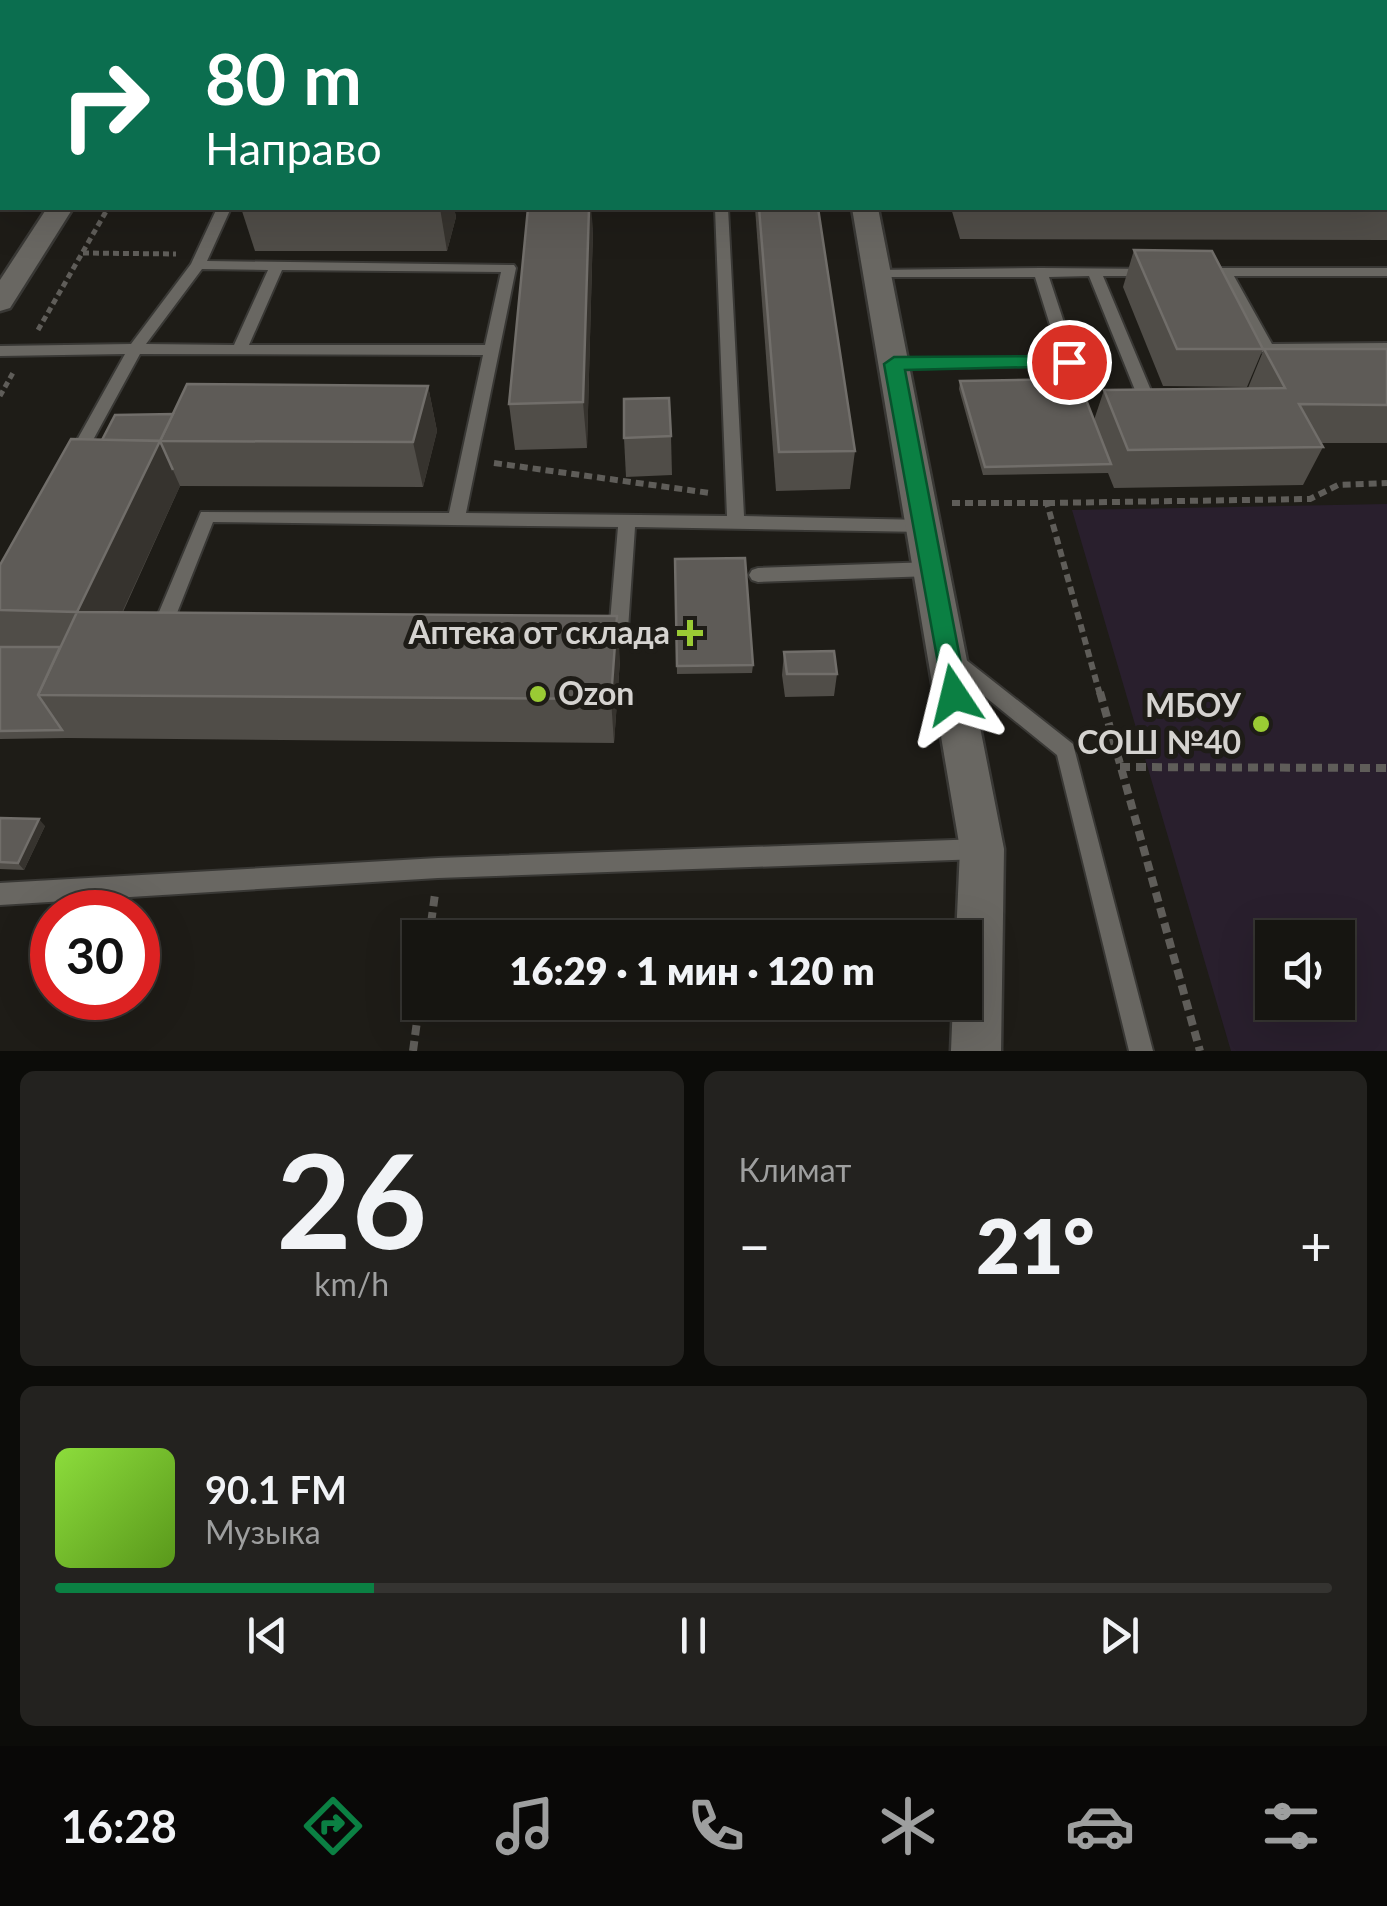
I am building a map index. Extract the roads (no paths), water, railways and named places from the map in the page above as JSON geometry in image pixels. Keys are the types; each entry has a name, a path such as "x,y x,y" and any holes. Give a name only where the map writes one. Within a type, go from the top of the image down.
{"street":[{"path":"0,302 59,210"},
{"path":"865,210 982,849 976,1051"}],"lane":[{"path":"63,480 135,349 198,265 223,210"},
{"path":"722,210 736,522"},
{"path":"198,265 509,268 456,519"},
{"path":"240,348 276,266"},
{"path":"894,364 1069,362 1042,272"},
{"path":"1094,272 1148,404 1168,405"},
{"path":"877,273 1168,272"},
{"path":"1187,272 1387,272"},
{"path":"1224,272 1267,349 1387,348"},
{"path":"0,352 240,348 492,350"},
{"path":"182,624 162,624 208,516 736,522 923,515"},
{"path":"580,629 620,630 628,521"},
{"path":"758,575 932,570"},
{"path":"947,656 1066,750 1141,1051"},
{"path":"0,894 438,868 982,849"}],"place":[{"name":"Аптека от склада","path":"690,633"},
{"name":"Ozon","path":"538,694"},
{"name":"МБОУ СОШ №40","path":"1261,724"}]}
